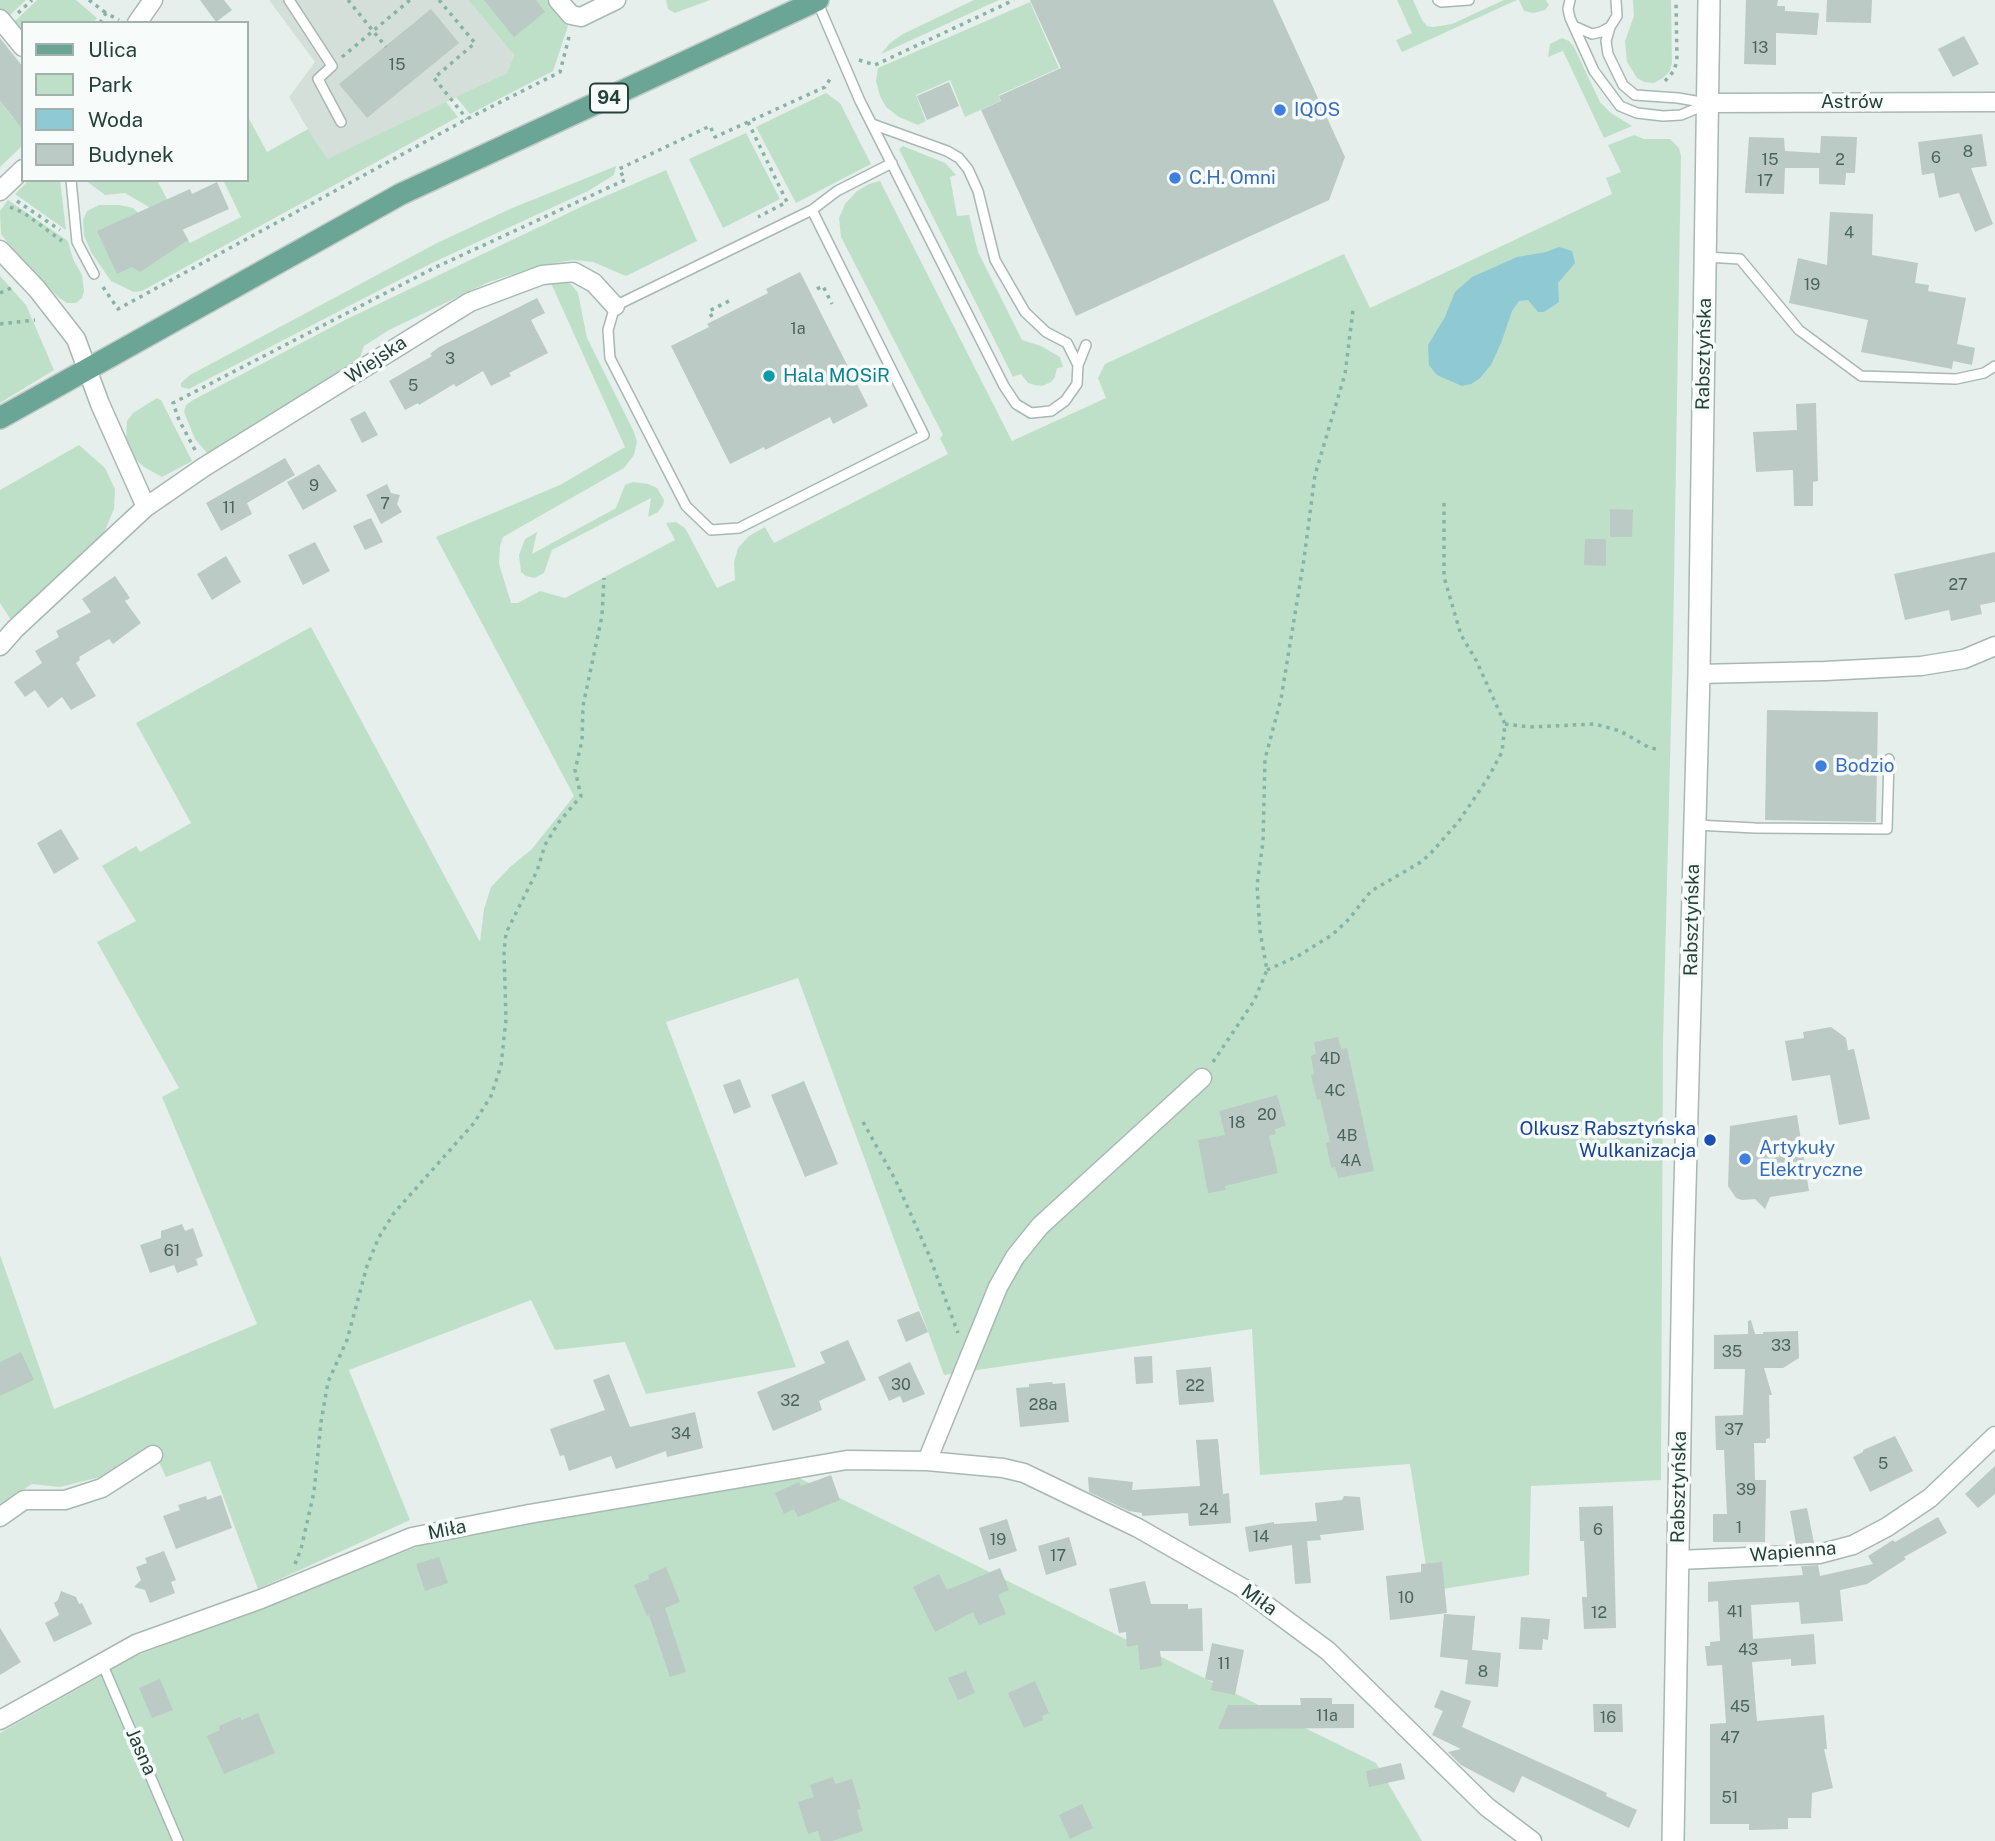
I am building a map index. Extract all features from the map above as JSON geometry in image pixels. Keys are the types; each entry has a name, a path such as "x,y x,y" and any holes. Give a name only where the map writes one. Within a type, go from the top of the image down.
{"main road":[{"name":"94","path":"0,418 401,194 817,1"}],"street":[{"path":"138,21 153,0"},
{"path":"558,0 571,15 581,17 616,0"},
{"name":"Rabsztyńska","path":"1673,1841 1699,674 1709,0"},
{"path":"0,19 21,45"},
{"name":"Astrów","path":"1709,103 1995,102"},
{"path":"2,195 21,172"},
{"path":"0,250 37,289 76,339 100,404 146,507"},
{"name":"Wiejska","path":"0,646 146,507 204,467 470,302 542,275 574,272 594,283 615,306"},
{"path":"1699,674 1921,666 1964,659 1995,646"},
{"path":"928,1461 998,1287 1015,1257 1040,1226 1202,1078"},
{"name":"Wapienna","path":"1678,1560 1819,1554 1853,1545 1887,1527 1930,1498 1995,1436"},
{"path":"0,1517 24,1500 65,1500 102,1488 153,1455"},
{"name":"Miła","path":"0,1720 136,1644 286,1589 383,1548 429,1533 846,1460 928,1461 1003,1468 1024,1473 1138,1528 1243,1588 1328,1651 1487,1807 1532,1841"}],"lane":[{"path":"289,0 332,66 318,79 341,122"},
{"path":"1438,0 1469,0"},
{"path":"1560,0 1569,5 1570,18 1594,71 1620,106 1637,113 1663,116 1681,115 1709,103"},
{"path":"1616,0 1617,16 1606,41 1608,54 1623,85 1635,95 1678,97 1709,103"},
{"path":"817,1 872,124 1004,386 1016,404 1031,413 1051,411 1065,401 1077,384 1078,365 1086,345"},
{"path":"1575,26 1592,34 1610,27"},
{"path":"872,124 947,151 959,158 968,169 978,191 995,260 1019,302 1025,312 1046,332 1067,343 1078,365"},
{"path":"812,209 924,435 739,528 711,530 686,506 610,358 608,330 615,306 812,209 837,191 892,163"},
{"path":"71,182 77,242 94,274"},
{"path":"1705,257 1740,259 1799,330 1861,376 1956,379 1984,373 1995,366"},
{"path":"1694,825 1887,829 1889,759"},
{"name":"Jasna","path":"102,1663 178,1841"}],"path":[{"path":"89,0 106,13"},
{"path":"348,0 386,47"},
{"path":"332,66 410,0"},
{"path":"439,0 475,43 434,78 467,119"},
{"path":"1654,86 1665,81 1674,72 1677,62 1676,0"},
{"path":"94,274 118,309 467,119 560,72"},
{"path":"748,122 787,202"},
{"path":"204,467 173,403 434,268 625,180 620,169 710,126 715,138"},
{"path":"2,195 10,196 77,242"},
{"path":"2,195 70,247 81,252"},
{"path":"817,289 823,286 832,304"},
{"path":"712,317 709,311 731,300"},
{"path":"1202,1078 1254,1001 1267,970 1260,931 1257,884 1263,842 1265,760 1281,699 1315,475 1345,374 1353,310"},
{"path":"0,324 58,317"},
{"path":"1267,970 1332,936 1371,891 1421,862 1431,853 1459,821 1502,752 1505,724 1476,660 1461,635 1444,577 1444,501"},
{"path":"286,1589 301,1549 314,1492 328,1382 347,1340 367,1266 379,1237 394,1213 474,1123 491,1096 502,1066 506,1019 506,933 537,871 545,845 559,822 581,796 575,771 582,741 583,706 602,616 604,578"},
{"path":"1505,724 1530,727 1595,724 1620,731 1648,747 1661,750"},
{"path":"863,1122 896,1181 924,1242 968,1361"}],"shaded area":[{"path":"269,0 468,0 514,55 507,73 326,160 289,97 315,62"}],"green space":[{"path":"0,0 26,0 7,18 0,9"},
{"path":"37,0 76,0 97,18 95,21 21,21 21,31 13,23"},
{"path":"468,0 547,0 568,26 553,71 470,114 456,97 507,73 514,55"},
{"path":"666,0 710,0 675,13 668,9"},
{"path":"974,0 999,0 881,54 903,34"},
{"path":"1397,0 1413,0 1422,20 1427,26 1433,27 1452,24 1504,0 1517,0 1402,52 1396,40 1412,33"},
{"path":"1519,0 1546,0 1549,5 1545,10 1533,13 1524,11"},
{"path":"1633,0 1671,0 1672,62 1670,71 1654,83 1637,78 1627,62 1625,41 1634,16"},
{"path":"1030,2 1059,68 999,95 1000,101 965,117 950,80 916,95 926,121 918,125 899,117 886,107 876,81 878,68"},
{"path":"1562,38 1574,47 1600,102 1611,113 1632,126 1604,138 1563,51 1548,57 1550,44"},
{"path":"826,93 840,103 871,164 796,203 756,127"},
{"path":"0,101 13,118 21,112 21,147 0,167"},
{"path":"446,102 458,117 142,291 134,292 111,281 91,252 84,235 83,220 87,211 99,205 133,208 152,225 159,213 125,193 105,195 88,182 158,182 190,243 241,217 224,182 248,182 248,117 267,152 308,129 327,159"},
{"path":"746,133 780,199 723,228 689,159"},
{"path":"1634,135 1644,139 1670,139 1679,148 1681,156 1663,1042 1661,1480 1531,1486 1529,1575 1430,1591 1410,1464 1260,1475 1252,1329 944,1375 798,978 666,1022 796,1367 646,1394 625,1342 555,1350 531,1300 349,1370 410,1520 258,1589 210,1461 166,1477 151,1445 100,1477 60,1487 32,1484 0,1504 0,1255 54,1409 257,1324 162,1097 179,1088 97,942 136,921 102,866 136,846 140,852 191,823 136,723 311,627 480,942 484,909 491,887 532,849 574,796 436,537 560,485 625,447 550,281 563,280 571,284 578,293 587,338 637,442 634,455 624,468 503,537 499,564 511,603 518,603 540,591 565,598 675,540 666,523 676,522 685,528 717,588 735,580 734,562 738,548 749,536 765,527 774,543 948,454 940,438 943,435 841,237 839,218 845,204 857,191 869,184 880,181 1012,441 1106,398 1098,378 1105,364 1344,254 1370,308 1612,194 1606,178 1621,172 1608,145"},
{"path":"903,146 945,163 956,175 950,177 957,216 969,215 978,252 1022,340 1041,346 1060,357 1063,367 1057,368 1051,382 1042,386 1028,383 1021,374 1013,377 899,149"},
{"path":"616,166 614,175 588,191 432,263 189,389 181,387 181,383 190,375 437,243 510,209"},
{"path":"666,170 697,241 626,276 593,262 573,260 542,265 489,282 389,330 364,346 359,360 224,444 207,453 195,439 184,412 186,405 193,400 345,320 585,205"},
{"path":"27,182 60,182 66,230 15,194"},
{"path":"8,200 68,241 73,259 82,275 84,291 82,298 76,303 67,303 58,297 1,234 0,211"},
{"path":"0,276 26,305 54,370 0,403"},
{"path":"157,398 161,400 192,461 162,477 144,467 132,456 126,440 127,421 133,413"},
{"path":"79,445 105,468 115,489 114,509 103,535 11,620 0,603 0,490"},
{"path":"633,482 657,488 664,500 658,512 648,517 651,498 552,550 544,573 534,578 521,572 519,555 525,539 537,532 532,554 616,508 625,485"},
{"path":"777,1467 1376,1763 1422,1841 0,1841 0,1733 136,1656 427,1543"}],"water":[{"path":"1559,247 1572,251 1575,263 1558,283 1559,302 1544,312 1538,312 1528,300 1519,301 1512,311 1491,365 1471,384 1462,386 1437,375 1429,365 1428,345 1445,317 1455,292 1472,277 1517,257"}],"building":[{"path":"200,0 224,0 232,10 215,21"},
{"path":"484,0 536,0 545,12 514,37"},
{"name":"C.H. Omni","path":"1030,0 1273,0 1345,157 1329,200 1076,316 981,110 1001,101 999,96 1061,68"},
{"path":"1746,0 1778,0 1777,6 1785,6 1785,11 1819,13 1817,35 1776,33 1776,65 1744,64"},
{"path":"1827,0 1872,0 1871,23 1826,22"},
{"path":"431,9 459,43 367,118 339,84"},
{"path":"1964,36 1979,64 1953,77 1938,49"},
{"path":"0,38 21,64 21,127 0,101"},
{"path":"949,82 959,106 927,120 917,96"},
{"path":"1982,134 1987,166 1971,168 1993,224 1975,232 1959,193 1939,198 1934,173 1922,175 1918,142"},
{"path":"1821,136 1857,137 1855,173 1846,173 1845,185 1819,184 1819,168 1785,168 1784,194 1745,193 1749,137 1784,138 1785,151 1820,153"},
{"path":"217,182 229,209 182,230 188,240 140,272 132,267 117,274 97,231 190,189 192,194"},
{"path":"1830,212 1873,214 1872,255 1918,263 1915,283 1929,285 1928,291 1966,298 1957,344 1975,348 1972,365 1953,361 1952,369 1861,352 1868,320 1789,303 1798,258 1827,265"},
{"name":"Hala MOSiR","path":"800,272 868,406 833,424 830,417 765,450 764,447 730,464 671,346 709,327 707,324 768,293 766,289"},
{"path":"537,298 545,313 531,320 548,353 509,373 511,376 491,386 483,371 456,387 454,384 419,405 418,403 405,410 389,381 432,356 430,354 439,347"},
{"path":"1816,403 1818,481 1813,482 1813,506 1794,506 1793,470 1756,472 1753,432 1797,430 1796,404"},
{"path":"365,411 378,435 362,443 350,419"},
{"path":"285,458 295,475 247,503 252,514 221,531 206,503"},
{"path":"319,464 337,491 303,510 287,482"},
{"path":"387,484 391,493 400,495 397,504 402,512 381,524 366,495"},
{"path":"1610,509 1633,510 1632,537 1610,537"},
{"path":"371,518 383,542 365,550 353,526"},
{"path":"1585,539 1606,539 1606,566 1584,565"},
{"path":"315,542 330,571 303,585 288,555"},
{"path":"1995,552 1995,602 1980,605 1982,614 1951,621 1949,610 1905,620 1894,574"},
{"path":"226,556 241,582 212,600 197,574"},
{"path":"115,576 130,598 125,601 141,623 113,644 109,639 79,657 80,660 76,663 96,696 71,710 62,697 48,708 35,690 25,697 14,682 42,663 35,651 59,637 56,631 91,612 82,599"},
{"name":"Bodzio","path":"1767,710 1878,712 1876,822 1765,820"},
{"path":"61,829 79,859 54,874 37,843"},
{"path":"1831,1027 1846,1038 1848,1050 1854,1049 1870,1119 1839,1125 1830,1075 1792,1081 1785,1041 1804,1038 1803,1032"},
{"path":"1338,1037 1341,1049 1347,1048 1374,1171 1338,1178 1335,1167 1331,1168 1326,1143 1330,1142 1320,1099 1317,1100 1311,1075 1314,1074 1311,1056 1316,1054 1314,1042"},
{"path":"740,1079 751,1107 734,1114 723,1085"},
{"path":"804,1081 838,1164 805,1177 771,1095"},
{"path":"1277,1095 1286,1126 1275,1129 1276,1134 1269,1136 1278,1173 1208,1193 1198,1140 1225,1135 1219,1111"},
{"path":"1797,1115 1809,1191 1770,1197 1765,1209 1755,1199 1736,1198 1728,1186 1730,1126"},
{"path":"182,1224 185,1231 193,1228 203,1256 196,1259 198,1265 177,1273 174,1265 150,1273 140,1245 161,1238 161,1231"},
{"path":"919,1311 928,1332 906,1342 897,1320"},
{"path":"1751,1320 1755,1334 1798,1331 1799,1358 1783,1368 1764,1368 1772,1395 1769,1395 1770,1438 1766,1439 1766,1443 1754,1443 1755,1480 1766,1480 1765,1542 1713,1542 1713,1514 1727,1514 1724,1450 1716,1450 1715,1416 1743,1415 1745,1369 1714,1369 1714,1335 1748,1334 1748,1321"},
{"path":"848,1340 866,1380 819,1401 822,1410 773,1431 757,1392 825,1363 820,1352"},
{"path":"21,1352 34,1380 0,1396 0,1362"},
{"path":"1152,1356 1153,1383 1136,1384 1134,1357"},
{"path":"910,1362 925,1394 903,1403 900,1396 889,1401 878,1377"},
{"path":"1211,1367 1214,1402 1179,1405 1176,1370"},
{"path":"609,1374 630,1427 695,1412 703,1448 667,1457 666,1451 616,1469 611,1456 569,1471 550,1429 605,1410 593,1380"},
{"path":"1052,1382 1065,1383 1069,1422 1020,1427 1016,1388"},
{"path":"1895,1436 1913,1471 1870,1492 1853,1457"},
{"path":"1218,1439 1223,1494 1229,1493 1231,1523 1189,1526 1188,1513 1142,1516 1142,1513 1129,1511 1089,1492 1088,1477 1133,1482 1132,1490 1200,1486 1196,1440"},
{"path":"1995,1466 1995,1494 1978,1508 1965,1494"},
{"path":"831,1475 840,1500 798,1517 794,1509 784,1514 775,1493 799,1482 801,1486"},
{"path":"221,1495 232,1528 176,1549 163,1516 180,1510 178,1505 206,1496 207,1500"},
{"path":"1344,1496 1360,1497 1364,1530 1320,1535 1321,1540 1307,1541 1311,1583 1295,1584 1292,1545 1249,1552 1245,1527 1274,1522 1317,1521 1315,1503 1342,1500"},
{"path":"1613,1506 1616,1628 1584,1629 1582,1597 1587,1597 1579,1507"},
{"path":"1807,1508 1814,1543 1796,1544 1790,1511"},
{"path":"1938,1517 1947,1533 1904,1557 1906,1559 1867,1584 1840,1590 1843,1621 1801,1624 1799,1602 1751,1605 1753,1639 1814,1634 1816,1664 1791,1666 1791,1659 1752,1662 1757,1721 1824,1715 1827,1749 1824,1749 1833,1788 1812,1793 1811,1818 1788,1818 1788,1829 1749,1830 1749,1824 1710,1824 1710,1724 1726,1723 1722,1665 1707,1666 1705,1646 1710,1646 1710,1642 1720,1641 1718,1601 1708,1602 1708,1582 1803,1575 1801,1566 1818,1565 1820,1576 1873,1564 1868,1556"},
{"path":"1007,1519 1017,1551 989,1560 979,1528"},
{"path":"1069,1537 1077,1565 1046,1575 1038,1546"},
{"path":"164,1551 176,1580 171,1582 175,1593 150,1603 145,1590 134,1587 141,1580 136,1567 147,1563 145,1558"},
{"path":"439,1557 448,1583 425,1591 416,1564"},
{"path":"1442,1562 1447,1613 1390,1620 1386,1576 1421,1572 1421,1564"},
{"path":"666,1567 680,1602 665,1608 686,1672 670,1677 649,1615 647,1616 634,1585 649,1579 648,1575"},
{"path":"1000,1568 1009,1590 998,1595 1006,1614 979,1625 973,1612 935,1632 913,1587 939,1574 947,1590"},
{"path":"1145,1581 1151,1604 1188,1604 1188,1609 1202,1608 1203,1651 1160,1651 1162,1666 1140,1670 1138,1645 1127,1647 1126,1632 1119,1633 1109,1589"},
{"path":"61,1591 76,1597 79,1604 82,1603 92,1624 54,1642 45,1623 59,1615 54,1603"},
{"path":"1444,1614 1475,1616 1472,1650 1501,1653 1498,1687 1465,1684 1468,1660 1440,1657"},
{"path":"1521,1617 1550,1619 1548,1640 1543,1639 1542,1650 1519,1649"},
{"path":"0,1628 21,1662 0,1675"},
{"path":"1212,1643 1244,1650 1235,1695 1211,1690 1213,1681 1205,1679"},
{"path":"966,1671 975,1693 958,1700 948,1678"},
{"path":"160,1679 173,1710 152,1718 139,1688"},
{"path":"1035,1681 1049,1713 1042,1716 1043,1720 1024,1728 1008,1693"},
{"path":"1441,1690 1471,1701 1462,1727 1607,1793 1606,1796 1637,1810 1629,1828 1522,1776 1514,1793 1461,1765 1448,1752 1461,1749 1432,1735 1443,1711 1434,1707"},
{"path":"1300,1698 1332,1698 1332,1704 1354,1704 1354,1728 1218,1729 1228,1705 1301,1705"},
{"path":"1593,1704 1622,1704 1623,1732 1594,1732"},
{"path":"258,1713 275,1753 224,1774 207,1736 220,1730 219,1726"},
{"path":"1401,1763 1405,1779 1369,1787 1366,1771"},
{"path":"833,1777 835,1784 852,1779 861,1809 857,1810 863,1831 832,1841 821,1841 818,1831 808,1834 798,1802 814,1797 810,1785"},
{"path":"1082,1804 1093,1828 1070,1839 1059,1815"}],"place":[{"name":"IQOS","path":"1280,110"},
{"name":"C.H. Omni","path":"1175,178"},
{"name":"Hala MOSiR","path":"769,376"},
{"name":"Bodzio","path":"1821,766"},
{"name":"Olkusz Rabsztyńska Wulkanizacja","path":"1710,1140"},
{"name":"Artykuły Elektryczne","path":"1745,1159"}]}
